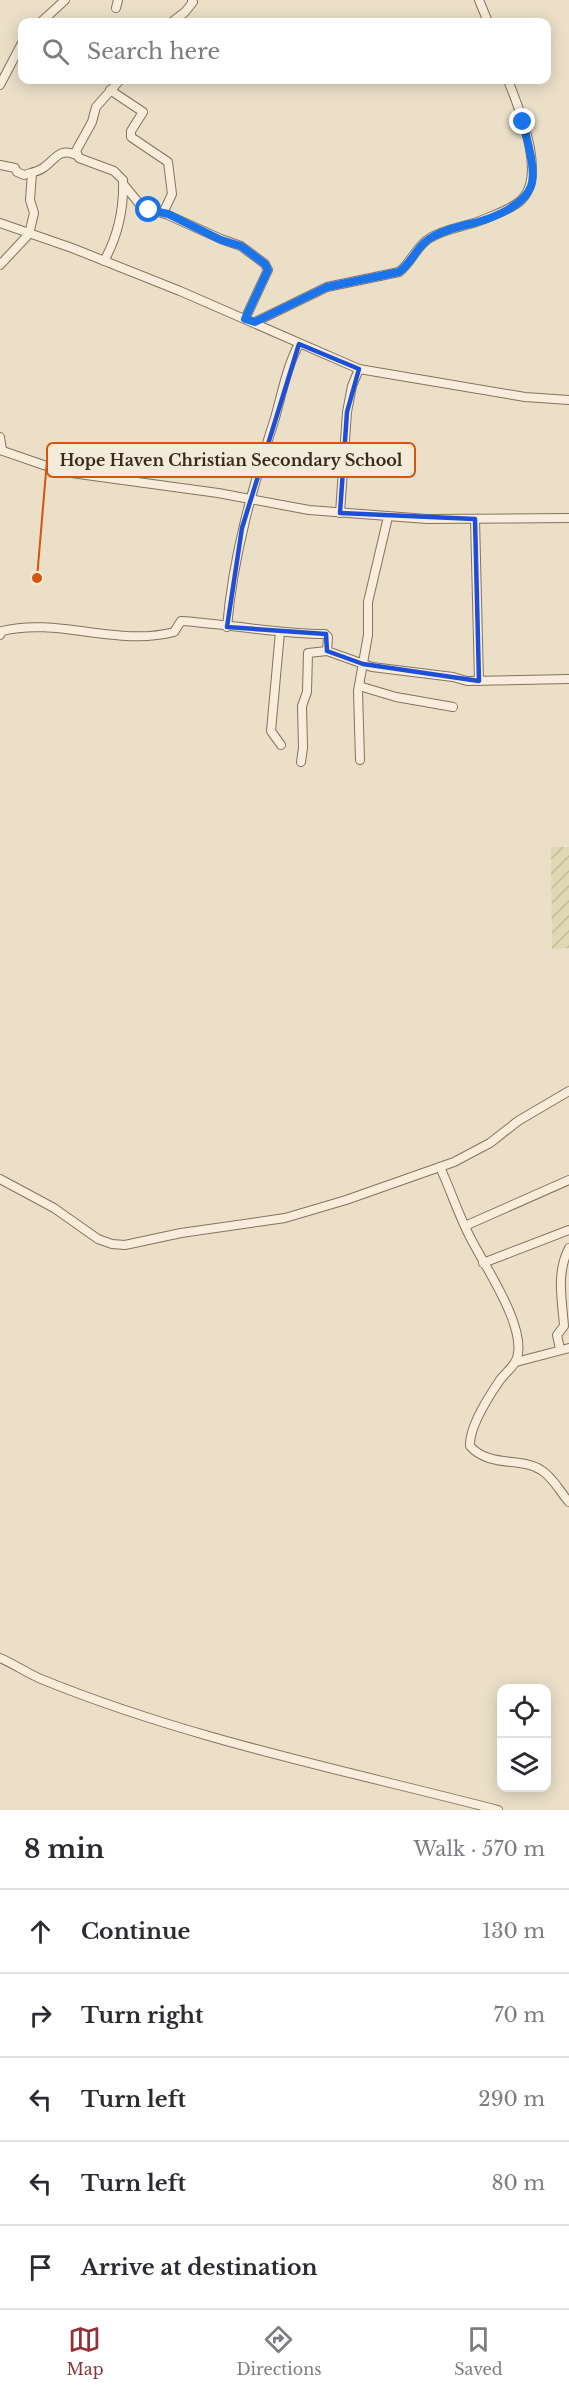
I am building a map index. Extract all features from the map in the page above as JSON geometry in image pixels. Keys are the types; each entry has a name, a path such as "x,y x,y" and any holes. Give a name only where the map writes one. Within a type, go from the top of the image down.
{"street":[{"path":"45,18 65,0"},
{"path":"479,0 486,18"},
{"path":"177,18 185,12 188,2"},
{"path":"0,85 18,51"},
{"path":"76,155 92,122 96,107 116,84"},
{"path":"255,322 327,287 399,272 405,268 420,244 452,228 496,214 520,202 531,186 533,175 523,122 509,84"},
{"path":"110,90 143,112 131,131 131,137 168,162 172,194 163,213"},
{"path":"0,165 15,168 16,172 24,175 45,167 56,155 64,152 76,155 114,171 142,207 163,213 221,240 241,246 265,264 268,270 245,319"},
{"path":"0,265 29,234 34,213 30,200 32,173"},
{"path":"104,261 113,244 121,218 123,184"},
{"path":"0,223 104,261 255,322 299,344 359,369 525,397 569,400"},
{"path":"227,627 242,528 249,500 291,359 299,344"},
{"path":"340,513 347,412 359,369"},
{"path":"0,437 1,450 64,472 218,493 249,500 340,513 388,517 475,519 569,518"},
{"path":"360,760 359,686 368,635 368,602 388,517"},
{"path":"475,519 480,681"},
{"path":"0,635 2,631 9,629 47,628 114,637 138,636 174,632 181,621 280,632 326,634 328,637 327,651"},
{"path":"280,632 271,731 281,745"},
{"path":"301,762 302,706 307,692 308,652 312,650 327,651 363,664 392,671 453,677 460,681 569,679"},
{"path":"359,686 396,697 453,707"},
{"path":"0,1179 54,1208 98,1239 124,1245 181,1233 285,1218 346,1200 440,1167 490,1143 518,1121 569,1091"},
{"path":"440,1167 465,1226 507,1306 517,1340 516,1362 501,1380 473,1429 470,1446 485,1456 540,1468 569,1502"},
{"path":"465,1226 569,1180"},
{"path":"483,1263 569,1230"},
{"path":"516,1362 565,1348 557,1335 564,1326 560,1284 564,1257 569,1248"},
{"path":"0,1658 38,1678 125,1711 257,1751 498,1810"}],"highlighted area":[{"path":"299,344 359,369 347,412 340,513 475,519 479,681 363,664 327,651 326,634 227,627 242,528"}],"shaded area":[{"path":"551,847 569,847 569,948 552,949"}],"place":[{"name":"Hope Haven Christian Secondary School","path":"37,578"}],"route":[{"path":"149,210 168,214 221,240 241,246 265,264 268,270 245,319 255,322 338,283 370,280 399,272 405,268 420,244 437,234 476,222 520,202 531,186 533,175 523,122"}]}
